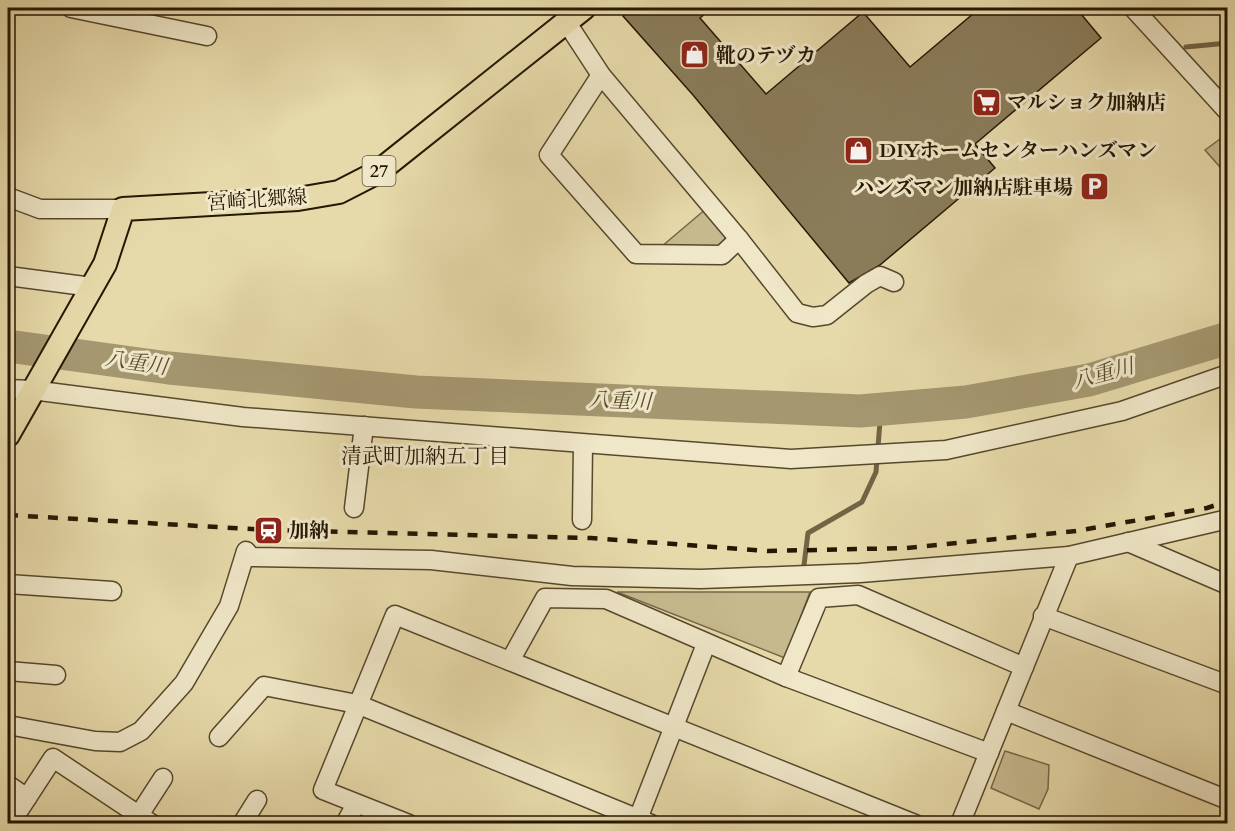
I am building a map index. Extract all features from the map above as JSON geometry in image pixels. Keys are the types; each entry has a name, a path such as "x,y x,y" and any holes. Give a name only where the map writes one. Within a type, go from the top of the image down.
{"main road":[{"name":"宮崎北郷線","path":"123,209 298,199 339,192 378,172 567,24 584,8"},
{"path":"8,435 105,264 123,209"}],"street":[{"path":"71,8 207,36"},
{"path":"1133,8 1227,112"},
{"path":"567,24 601,75 739,239 797,313 813,317 827,315 866,284 880,276 894,282"},
{"path":"601,75 549,156 636,254 722,255 739,239"},
{"path":"8,197 40,209 123,209"},
{"path":"8,276 88,293"},
{"path":"8,389 35,386 243,417 791,459 946,450 1122,411 1227,374"},
{"path":"354,508 364,426"},
{"path":"582,520 584,444"},
{"path":"8,724 95,741 120,742 141,731 184,683 228,606 246,551 250,557 431,560 572,576 701,579 860,573 1070,556 1227,519"},
{"path":"1128,542 1227,585"},
{"path":"960,824 1043,616 1070,556"},
{"path":"8,584 112,591"},
{"path":"786,677 819,598 858,595 1024,667"},
{"path":"510,661 545,598 606,599 786,677 989,753"},
{"path":"409,824 323,790 395,615 915,824"},
{"path":"1043,616 1227,685"},
{"path":"219,737 264,686 357,704 642,822 706,644"},
{"path":"8,671 56,675"},
{"path":"1006,711 1227,800"},
{"path":"10,824 53,758 145,819 163,778"},
{"path":"8,785 27,798"},
{"path":"242,824 257,800"},
{"path":"345,824 356,804"}],"shaded area":[{"path":"1227,134 1227,175 1205,150"},
{"path":"707,208 726,232 724,243 716,247 661,247"},
{"path":"617,592 810,592 785,658"},
{"path":"1005,751 1049,765 1048,789 1039,809 991,788"}],"building":[{"name":"DIYホームセンターハンズマン","path":"634,8 712,8 700,18 766,94 863,12 910,67 980,8 1076,8 1101,38 975,144 995,168 880,265 849,283 693,95 623,16"}],"waterway":[{"path":"1186,47 1228,43"},
{"name":"八重川","path":"8,346 169,368 416,392 860,411 966,402 1089,380 1228,338"},
{"path":"804,565 808,533 862,502 876,472 881,409"}],"railway":[{"path":"8,515 268,530 591,538 768,551 906,548 1076,531 1207,508 1228,501"}],"place":[{"name":"靴のテヅカ","path":"695,55"},
{"name":"マルショク加納店","path":"986,102"},
{"name":"DIYホームセンターハンズマン","path":"858,150"},
{"name":"ハンズマン加納店駐車場","path":"1094,187"},
{"name":"加納","path":"268,530"}],"district":[{"name":"清武町加納五丁目","path":"425,456"}]}
